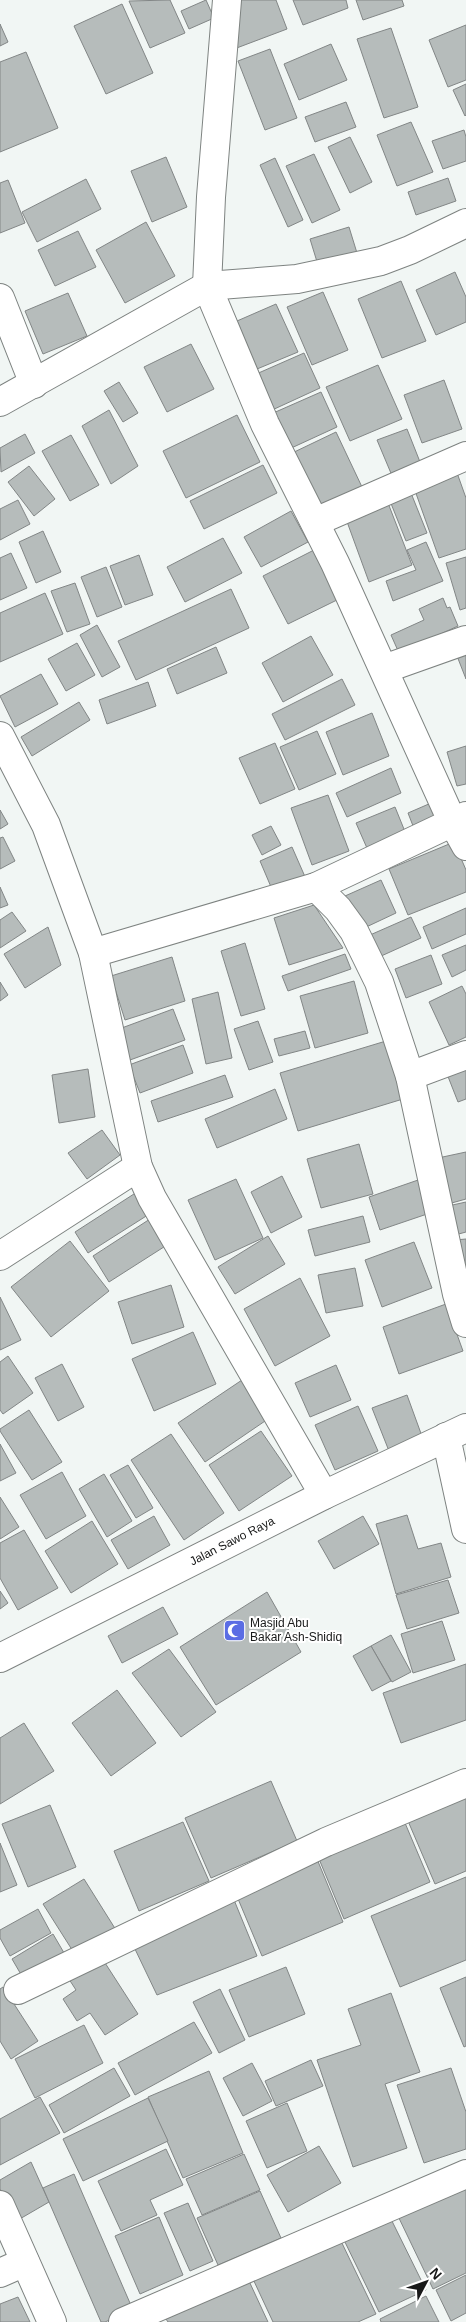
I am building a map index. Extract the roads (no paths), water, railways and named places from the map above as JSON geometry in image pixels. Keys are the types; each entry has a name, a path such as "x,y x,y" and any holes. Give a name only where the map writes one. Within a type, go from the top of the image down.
{"street":[{"path":"227,0 206,286 265,424 315,522 384,669 459,818 466,846"},
{"path":"0,402 206,286 297,279 382,261 410,250 466,223"},
{"path":"0,298 34,384"},
{"path":"315,522 466,456"},
{"path":"384,669 466,640"},
{"path":"0,736 46,825 93,953 138,1167 152,1198 324,1495"},
{"path":"93,953 316,887 459,818"},
{"path":"316,887 338,909 366,953 379,982 410,1076 457,1294 466,1323"},
{"path":"410,1076 466,1055"},
{"path":"0,1256 138,1167"},
{"path":"456,1433 466,1529"},
{"name":"Jalan Sawo Raya","path":"0,1658 324,1495 456,1433"},
{"path":"18,1990 326,1842 466,1783"},
{"path":"123,2322 466,2174"},
{"path":"0,2205 52,2322"},
{"path":"0,2273 25,2262"}],"place":[{"name":"Masjid Abu Bakar Ash-Shidiq","path":"234,1630"}]}
